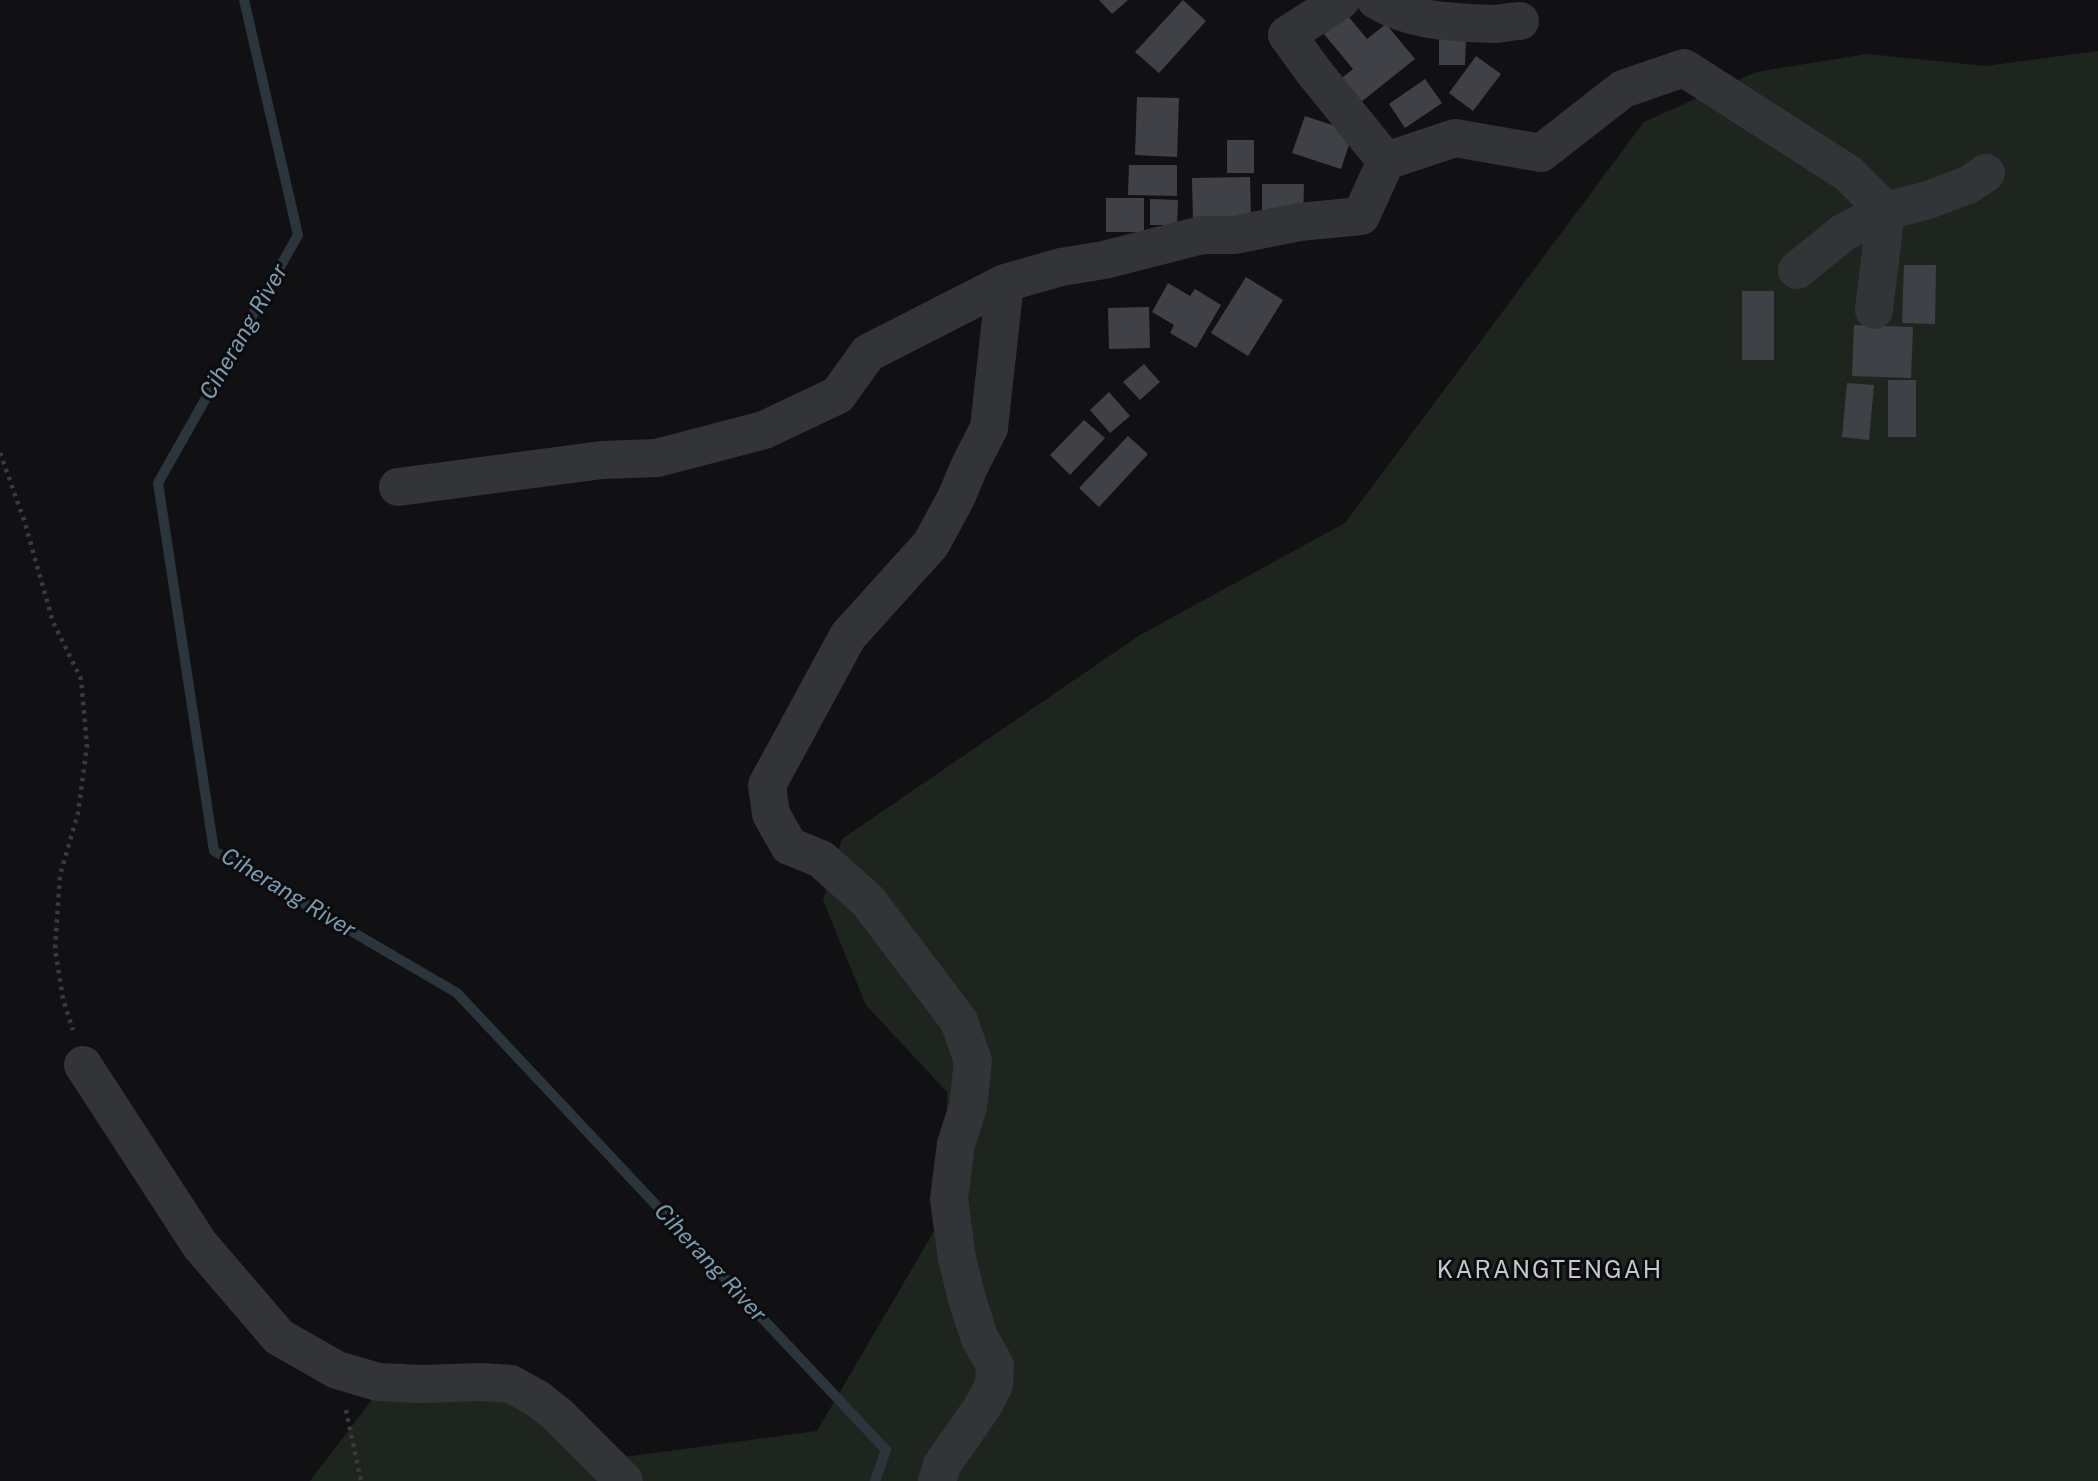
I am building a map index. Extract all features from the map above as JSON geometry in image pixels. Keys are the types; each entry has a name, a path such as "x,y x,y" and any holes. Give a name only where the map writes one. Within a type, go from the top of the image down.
{"street":[{"path":"1341,0 1287,35 1386,161"},
{"path":"1376,0 1404,15 1426,19 1496,24 1520,21"},
{"path":"398,487 602,460 657,458 764,430 838,395 868,353 1005,283 1061,267 1104,260 1202,235 1234,235 1299,222 1361,215 1386,161 1455,138 1541,153 1623,89 1684,68 1849,174 1886,211"},
{"path":"1797,270 1844,232 1886,211 1928,200 1968,185 1986,173"},
{"path":"1874,310 1886,211"},
{"path":"937,1481 942,1465 983,1406 994,1385 995,1365 980,1339 957,1258 949,1199 956,1144 968,1107 972,1060 959,1021 868,901 821,859 789,846 771,814 767,785 849,636 931,544 956,498 989,428 1005,283"},
{"path":"83,1065 200,1245 279,1337 337,1370 379,1382 511,1384 538,1399 558,1415 624,1481"}],"path":[{"path":"0,453 24,520 53,622 81,679 87,746 78,813 60,874 55,949 63,999 83,1065"},
{"path":"337,1370 361,1481"}],"shaded area":[{"path":"2098,51 2098,1481 310,1481 400,1363 505,1382 587,1462 817,1431 947,1209 947,1092 866,1005 823,900 842,839 1140,635 1345,523 1644,122 1756,72 1867,54 1986,66"}],"building":[{"path":"1099,0 1128,0 1112,14"},
{"path":"1183,0 1206,21 1159,73 1135,52"},
{"path":"1348,16 1367,39 1386,24 1415,59 1356,106 1337,82 1353,69 1324,34"},
{"path":"1439,37 1466,37 1465,65 1439,65"},
{"path":"1476,56 1501,74 1473,111 1449,93"},
{"path":"1425,79 1442,103 1405,128 1389,104"},
{"path":"1137,97 1179,98 1177,157 1135,155"},
{"path":"1305,116 1353,132 1341,169 1292,153"},
{"path":"1227,140 1254,140 1254,173 1227,173"},
{"path":"1129,165 1177,165 1177,196 1128,195"},
{"path":"1250,177 1251,222 1193,223 1192,178"},
{"path":"1262,184 1304,184 1303,215 1262,214"},
{"path":"1106,198 1144,198 1144,232 1106,232"},
{"path":"1150,199 1178,200 1177,225 1150,225"},
{"path":"1904,265 1936,265 1935,324 1902,323"},
{"path":"1246,277 1283,300 1248,356 1211,333"},
{"path":"1168,283 1190,296 1195,289 1221,305 1196,348 1170,333 1174,325 1152,312"},
{"path":"1742,291 1774,291 1774,360 1742,360"},
{"path":"1149,307 1150,348 1109,349 1108,308"},
{"path":"1854,325 1913,327 1911,378 1852,376"},
{"path":"1144,364 1160,382 1140,400 1123,382"},
{"path":"1888,380 1916,380 1916,437 1888,437"},
{"path":"1847,383 1874,385 1869,440 1842,437"},
{"path":"1109,392 1130,416 1110,433 1090,410"},
{"path":"1084,420 1105,438 1070,475 1050,455"},
{"path":"1128,436 1148,454 1099,507 1079,488"}],"waterway":[{"name":"Ciherang River","path":"244,0 298,235 158,483 214,851 457,993 886,1450 875,1481"}],"district":[{"name":"KARANGTENGAH","path":"1550,1271"}]}
